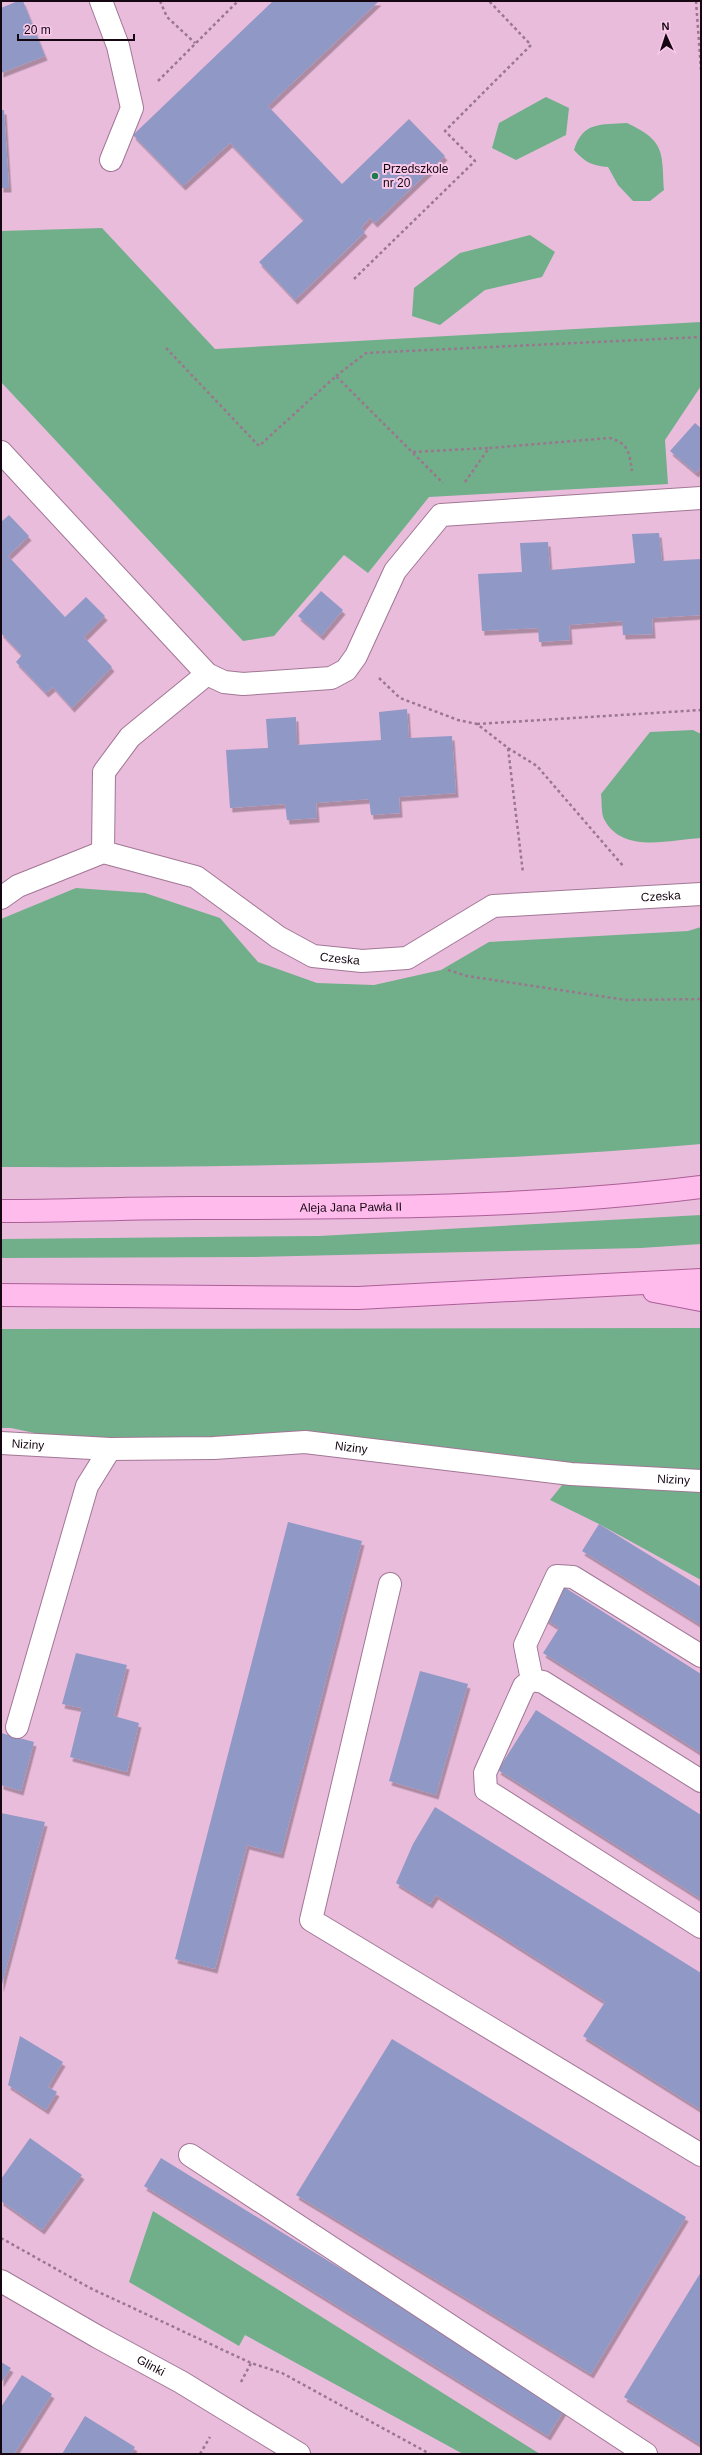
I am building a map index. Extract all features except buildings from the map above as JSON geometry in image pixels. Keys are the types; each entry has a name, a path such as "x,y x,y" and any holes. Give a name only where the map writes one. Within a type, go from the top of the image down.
{"main road":[{"name":"Aleja Jana Pawła II","path":"1,1211 192,1208 392,1208 556,1200 701,1187"},
{"path":"1,1295 358,1298 701,1280"},
{"path":"621,1285 701,1300"}],"street":[{"path":"102,1 118,46 132,108 111,160"},
{"path":"1,452 207,674 224,682 243,684 331,678 346,670 356,656 395,571 441,515 701,498"},
{"path":"1,898 18,886 103,852 104,772 130,737 207,674"},
{"name":"Czeska","path":"103,852 196,876 278,937 313,956 362,961 407,958 493,906 701,894"},
{"name":"Niziny","path":"1,1443 110,1449 214,1448 305,1442 571,1474 701,1481"},
{"path":"17,1727 87,1486 110,1449"},
{"path":"532,1680 525,1645 557,1576 573,1577 701,1656"},
{"path":"390,1584 311,1920 701,2156"},
{"path":"701,1781 543,1682 532,1680 524,1686 485,1773 486,1790 701,1927"},
{"path":"190,2155 646,2454"},
{"name":"Glinki","path":"1,2281 64,2319 201,2393 299,2454"}],"path":[{"path":"160,1 167,17 195,43"},
{"path":"132,108 238,1"},
{"path":"354,279 475,161 445,131 531,45 489,1"},
{"path":"696,1 701,70"},
{"path":"166,348 259,446 336,376 366,354 701,336"},
{"path":"336,376 456,495"},
{"path":"413,452 489,448 610,438 622,442 630,454 636,502"},
{"path":"441,515 489,448"},
{"path":"356,656 400,698 458,720 477,724 701,710"},
{"path":"477,724 508,748 537,766 650,897"},
{"path":"508,748 527,903"},
{"path":"407,958 467,976 626,1000 701,999"},
{"path":"1,2238 90,2288 251,2363 282,2373 430,2454"},
{"path":"200,2454 208,2440"}],"green space":[{"path":"546,97 569,108 566,135 516,160 492,148 499,123"},
{"path":"627,123 649,136 659,149 663,166 664,190 650,201 633,201 618,185 608,167 597,166 589,163 574,150 582,134 588,129 594,126"},
{"path":"102,228 215,349 701,322 701,386 665,440 668,484 429,497 368,573 344,555 274,636 243,641 1,382 1,231"},
{"path":"530,235 555,252 542,277 485,290 440,325 412,316 414,288 460,253"},
{"path":"693,730 701,734 701,838 661,842 634,841 622,837 612,830 603,816 601,794 650,732"},
{"path":"76,888 145,893 220,918 258,962 317,983 374,985 441,970 489,942 688,931 701,927 701,1144 527,1156 351,1163 176,1167 1,1167 1,919"},
{"path":"701,1215 701,1244 641,1248 253,1257 1,1258 1,1239 319,1236"},
{"path":"701,1328 701,1580 599,1524 550,1500 571,1474 305,1442 110,1449 11,1428 1,1428 1,1329"},
{"path":"153,2211 540,2454 463,2454 245,2335 239,2346 129,2282"}],"place":[{"name":"Przedszkole nr 20","path":"375,176"}]}
